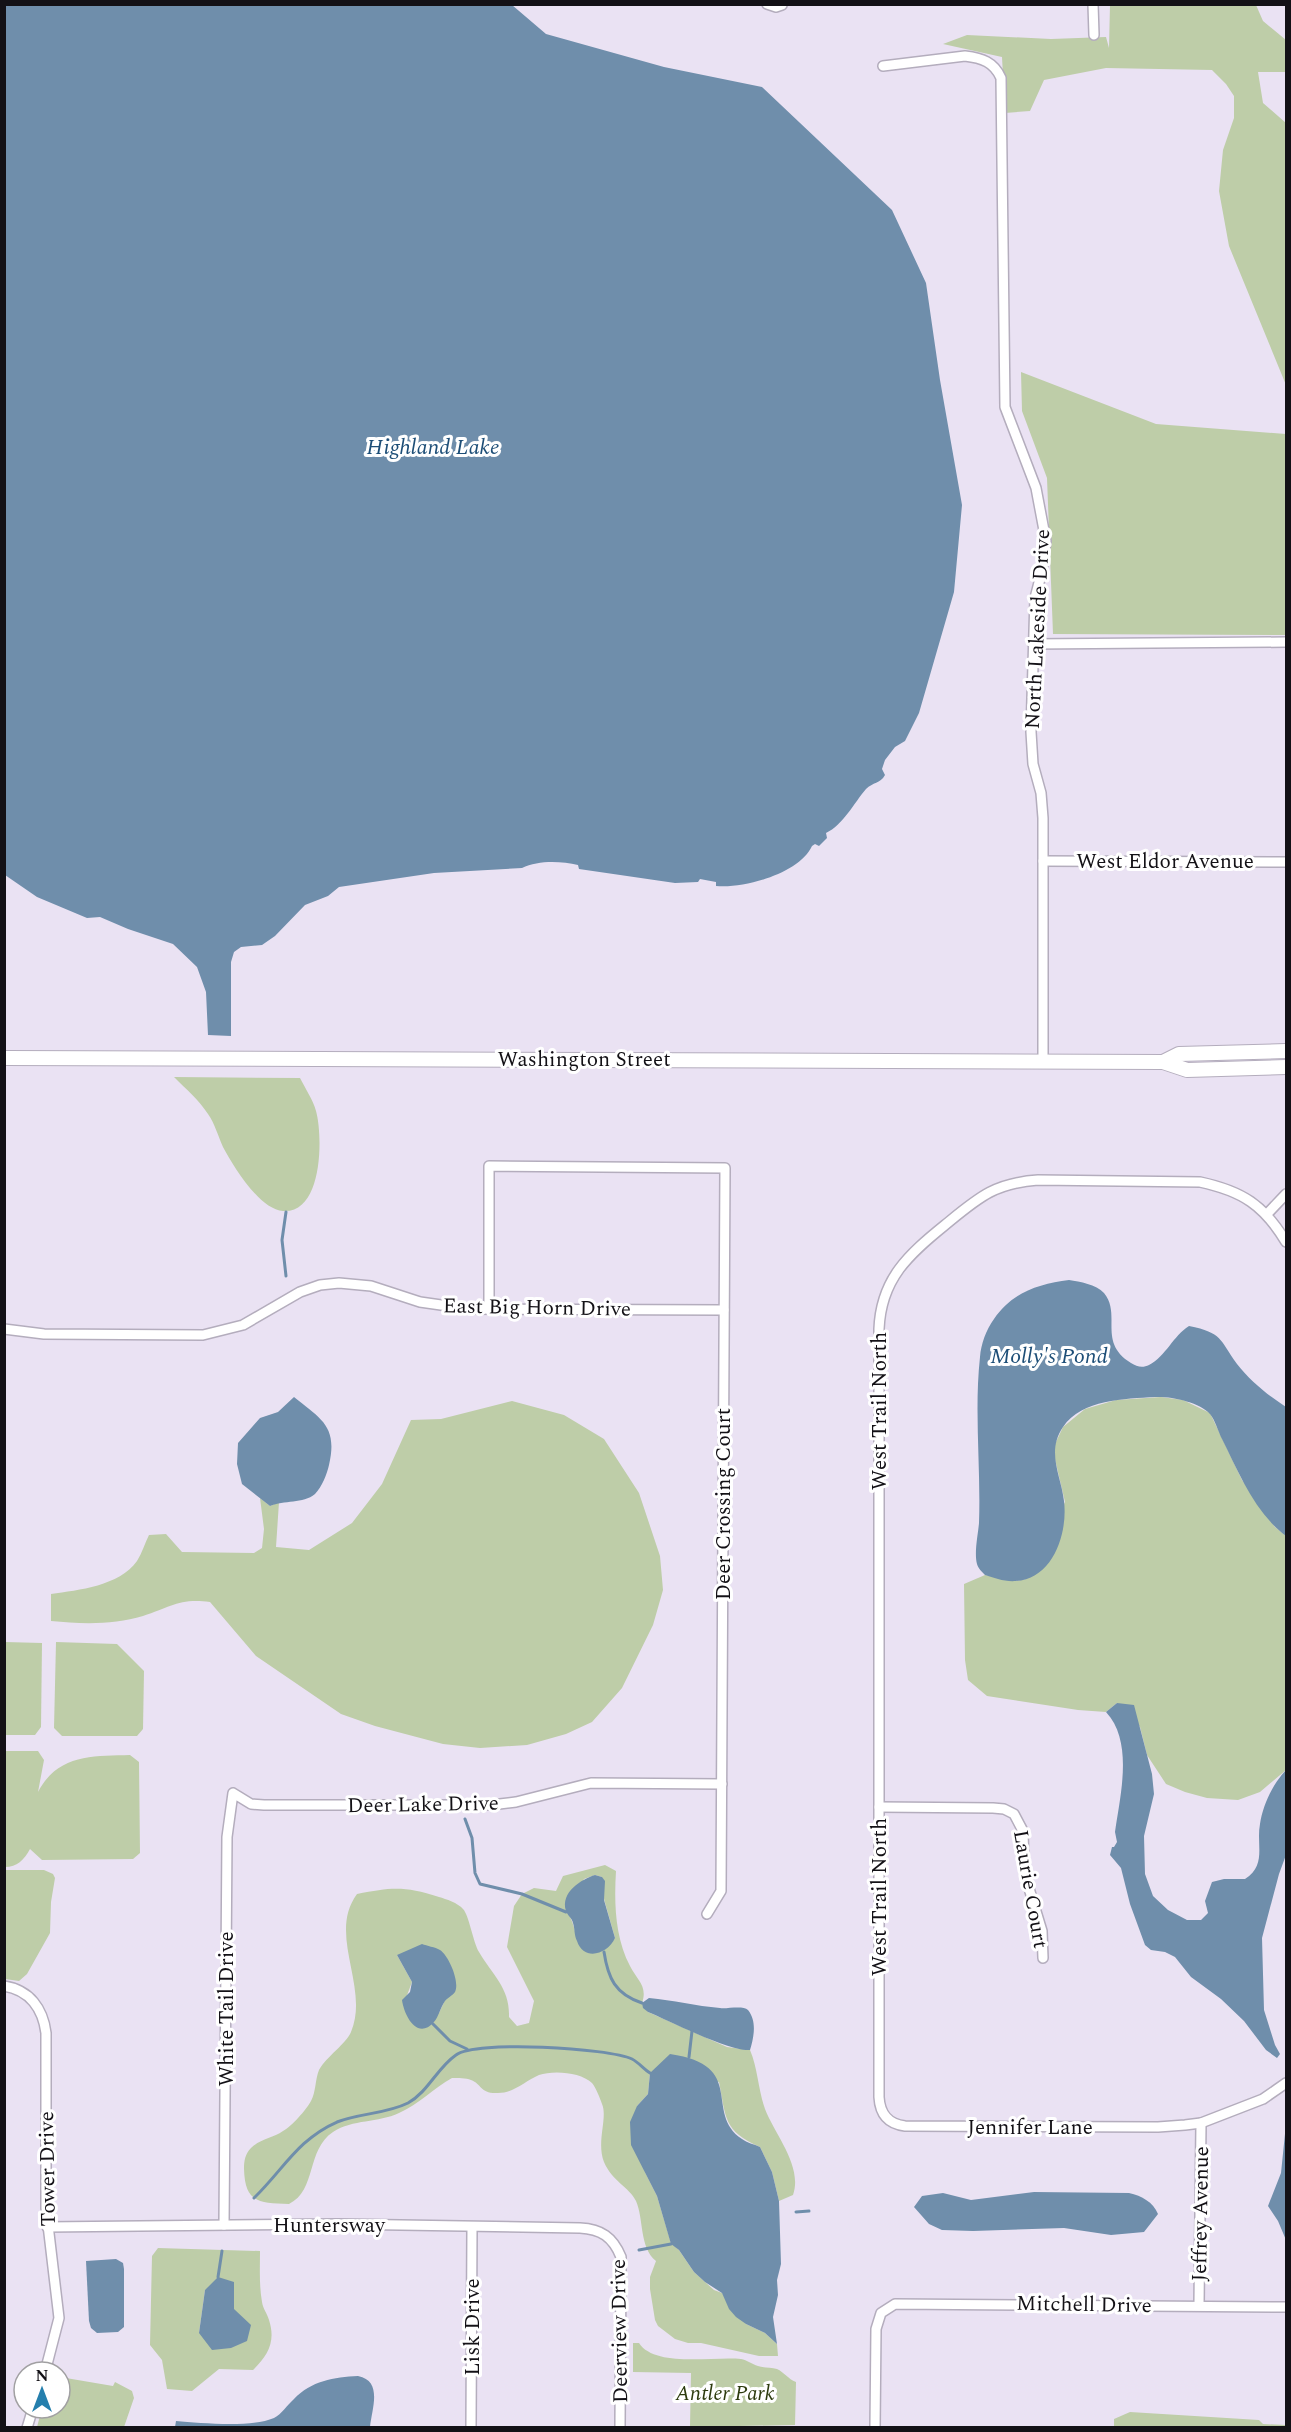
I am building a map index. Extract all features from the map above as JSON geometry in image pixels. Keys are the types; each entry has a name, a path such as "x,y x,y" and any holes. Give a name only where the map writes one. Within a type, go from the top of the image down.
{"main road":[{"name":"Washington Street","path":"1163,1062 1179,1054 1287,1051"},
{"name":"Washington Street","path":"4,1058 1163,1062 1186,1070 1287,1067"}],"street":[{"path":"767,4 776,7 782,5"},
{"path":"1093,4 1094,36"},
{"name":"North Lakeside Drive","path":"884,66 965,56 992,64 1001,78 1005,407 1033,478 1046,541 1035,598 1031,732 1033,764 1041,793 1043,1062"},
{"path":"1034,644 1287,642"},
{"name":"West Eldor Avenue","path":"1043,861 1287,862"},
{"name":"Deer Crossing Court","path":"489,1309 489,1166 725,1168 721,1891 707,1914"},
{"name":"West Trail North","path":"879,2001 879,1311 892,1279 917,1248 978,1198 1015,1182 1038,1180 1200,1182 1222,1186 1241,1194 1267,1214 1287,1242"},
{"path":"1267,1214 1287,1194"},
{"name":"East Big Horn Drive","path":"4,1329 44,1334 203,1335 243,1325 300,1292 320,1285 339,1283 360,1283 378,1287 420,1302 445,1307 724,1310"},
{"name":"Deer Lake Drive","path":"233,1793 251,1804 264,1805 491,1805 516,1802 591,1783 722,1784"},
{"name":"White Tail Drive","path":"224,2225 227,1837 233,1793"},
{"name":"Laurie Court","path":"879,1807 993,1808 1004,1809 1014,1814 1023,1831 1024,1867 1042,1931 1043,1958"},
{"name":"Tower Drive","path":"4,1986 28,1996 39,2007 44,2018 47,2227 59,2319 48,2360"},
{"name":"Jennifer Lane","path":"879,2001 880,2110 895,2125 1158,2127 1201,2123 1263,2098 1287,2083"},
{"name":"Jeffrey Avenue","path":"1199,2305 1201,2123"},
{"name":"Huntersway","path":"47,2227 224,2225 589,2228 609,2238"},
{"name":"Lisk Drive","path":"471,2427 472,2227"},
{"name":"Deerview Drive","path":"609,2238 617,2247 621,2269 620,2427"},
{"name":"Mitchell Drive","path":"875,2427 876,2329 879,2317 884,2310 901,2302 1287,2307"}],"green space":[{"path":"1110,5 1256,5 1263,21 1286,40 1286,72 1258,72 1263,103 1286,123 1286,385 1229,246 1219,191 1223,150 1234,118 1234,96 1212,70 1106,68 1044,80 1030,111 1005,113 1002,57 943,44 967,35 1051,39 1106,37 1109,48"},
{"path":"1021,372 1156,424 1286,434 1286,635 1053,634 1047,478 1022,411"},
{"path":"174,1077 300,1078 315,1107 319,1138 317,1171 313,1187 306,1200 296,1209 283,1211 274,1209 265,1203 240,1175 204,1109"},
{"path":"1161,1397 1183,1400 1210,1413 1242,1480 1275,1527 1286,1536 1286,1770 1260,1792 1238,1800 1207,1798 1166,1784 1147,1755 1140,1727 1117,1703 1106,1712 987,1696 968,1680 965,1660 964,1584 985,1575 1016,1581 1026,1579 1065,1502 1054,1455 1055,1444 1063,1427 1085,1409 1116,1400"},
{"path":"512,1401 564,1415 604,1439 639,1493 660,1556 663,1590 653,1625 622,1688 592,1722 566,1734 527,1745 480,1748 443,1744 375,1726 341,1714 256,1656 210,1602 183,1602 121,1621 86,1623 51,1621 51,1594 98,1585 120,1576 137,1561 149,1535 166,1534 182,1552 254,1553 262,1548 264,1529 260,1498 270,1506 279,1502 276,1547 309,1550 352,1523 382,1484 411,1420 441,1419"},
{"path":"5,1642 42,1643 41,1727 35,1735 5,1735"},
{"path":"56,1642 117,1644 144,1671 143,1729 137,1736 62,1736 54,1728"},
{"path":"5,1751 38,1751 44,1760 38,1792 56,1770 66,1764 90,1757 130,1755 139,1762 140,1853 133,1859 42,1860 30,1849 20,1862 5,1867"},
{"path":"605,1865 616,1871 618,1932 625,1955 643,1988 642,2003 648,2012 727,2047 750,2050 765,2109 791,2162 795,2184 793,2195 779,2201 772,2172 760,2147 739,2135 728,2122 719,2082 650,2073 648,2094 637,2106 645,2172 657,2196 671,2243 679,2250 694,2272 714,2290 722,2293 746,2324 765,2333 777,2344 778,2356 759,2356 701,2343 688,2343 675,2339 658,2326 650,2289 650,2277 656,2261 644,2241 636,2201 611,2174 604,2162 601,2146 604,2116 602,2104 592,2083 581,2076 559,2072 545,2073 509,2091 498,2093 488,2092 469,2079 452,2078 413,2106 399,2113 349,2125 333,2132 319,2149 304,2189 298,2198 289,2204 269,2203 256,2199 247,2189 244,2169 247,2153 258,2143 287,2129 309,2105 319,2070 351,2032 356,1997 346,1927 349,1910 357,1894 407,1889 445,1899 461,1907 467,1917 479,1952 504,1990 509,2007 509,2017 517,2026 529,2023 534,2001 507,1947 514,1906 522,1894 534,1888 556,1891 563,1876","holes":["595,1875 602,1877 604,1899 615,1938 588,1953 580,1945 569,1915 584,1879","397,1955 446,1957 448,1963 445,2000 439,2013 406,1998 412,1982"]},
{"path":"5,1870 44,1870 53,1874 55,1878 51,1902 50,1933 27,1974 19,1981 5,1979"},
{"path":"158,2248 260,2251 261,2296 272,2335 269,2348 253,2370 219,2369 192,2391 167,2389 162,2360 150,2345 152,2256","holes":["234,2282 234,2310 245,2321 199,2333 205,2290"]},
{"name":"Antler Park","path":"633,2343 639,2343 647,2351 658,2356 686,2359 741,2359 758,2366 777,2369 796,2382 795,2425 690,2427 691,2373 633,2372"},
{"path":"72,2379 113,2386 115,2382 132,2391 134,2398 124,2427 37,2427 39,2420 72,2420"},
{"path":"1130,2412 1259,2420 1263,2424 1286,2425 1286,2427 1114,2427 1114,2419"}],"water":[{"name":"Highland Lake","path":"4,5 512,5 546,34 664,67 762,87 892,210 926,283 962,505 954,592 919,713 905,741 895,747 885,760 882,769 885,775 883,778 866,789 843,819 826,833 827,838 819,846 815,844 812,846 806,856 784,871 741,885 716,886 716,882 700,879 698,882 675,883 579,869 578,865 550,862 522,868 434,873 339,887 328,896 305,905 275,936 262,945 241,947 234,952 231,962 231,1036 208,1035 206,992 197,967 173,944 100,917 87,918 37,897 5,875"},
{"name":"Molly's Pond","path":"1069,1280 1092,1285 1104,1293 1111,1310 1112,1337 1115,1346 1121,1355 1133,1364 1142,1367 1155,1361 1189,1326 1208,1331 1219,1338 1248,1376 1286,1407 1286,1536 1265,1516 1257,1504 1210,1414 1192,1403 1169,1398 1118,1400 1081,1411 1071,1418 1058,1436 1055,1455 1065,1514 1060,1540 1049,1563 1029,1578 1016,1581 985,1575 981,1571 977,1564 976,1554 979,1523 978,1378 983,1342 994,1319 1009,1302 1037,1287"},
{"path":"294,1397 319,1418 329,1432 331,1452 329,1465 324,1480 315,1494 305,1499 270,1506 242,1484 237,1464 238,1443 260,1418 278,1412"},
{"path":"1117,1703 1134,1705 1152,1774 1154,1794 1144,1836 1145,1874 1153,1896 1168,1910 1187,1920 1201,1920 1208,1913 1205,1901 1212,1882 1224,1879 1245,1879 1256,1867 1260,1824 1266,1802 1286,1770 1286,1855 1262,1938 1264,2010 1280,2054 1277,2058 1266,2050 1244,2021 1221,1999 1191,1977 1175,1957 1165,1952 1151,1950 1145,1945 1130,1904 1121,1868 1110,1855 1112,1847 1117,1842 1115,1832 1123,1770 1120,1738 1115,1724 1106,1712"},
{"path":"595,1875 602,1877 605,1881 604,1900 615,1938 612,1944 602,1952 590,1953 580,1948 565,1904 573,1887"},
{"path":"422,1944 438,1949 447,1958 453,1970 456,1988 455,1992 445,2001 434,2022 422,2029 412,2024 405,2012 402,2000 410,1992 412,1982 397,1955"},
{"path":"649,1998 711,2007 739,2007 748,2010 754,2024 750,2050 715,2041 648,2012 643,2008 642,2003"},
{"path":"670,2054 694,2060 709,2068 717,2079 725,2116 731,2128 744,2140 760,2147 772,2172 779,2201 781,2264 773,2317 777,2344 765,2333 736,2317 729,2309 722,2293 694,2272 679,2250 671,2244 657,2196 631,2145 630,2122 637,2106 648,2094 650,2073"},
{"path":"1286,2124 1286,2240 1278,2221 1268,2206 1281,2173"},
{"path":"1034,2192 1129,2193 1146,2200 1158,2214 1144,2232 1111,2235 1064,2228 942,2230 929,2224 914,2207 922,2196 943,2193 971,2200"},
{"path":"116,2259 123,2263 124,2269 124,2327 118,2332 97,2333 91,2328 89,2321 86,2261"},
{"path":"218,2277 234,2282 234,2309 251,2325 247,2341 231,2348 212,2350 199,2333 205,2290"},
{"path":"358,2376 371,2383 373,2389 374,2404 370,2427 175,2427 176,2421 226,2424 264,2421 277,2416 301,2393 315,2384 340,2377"}],"waterway":[{"path":"286,1212 282,1240 286,1276"},
{"path":"465,1819 472,1838 475,1873 480,1884 522,1894 566,1912"},
{"path":"604,1952 614,1984 625,1995 642,2003"},
{"path":"433,2024 450,2041 467,2049"},
{"path":"689,2057 692,2031"},
{"path":"254,2198 301,2146 323,2129 337,2122 408,2103 421,2093 449,2060 468,2050 542,2047 597,2052 632,2059 650,2073"},
{"path":"796,2212 809,2211"},
{"path":"639,2250 671,2244"},
{"path":"218,2277 222,2251"}]}
